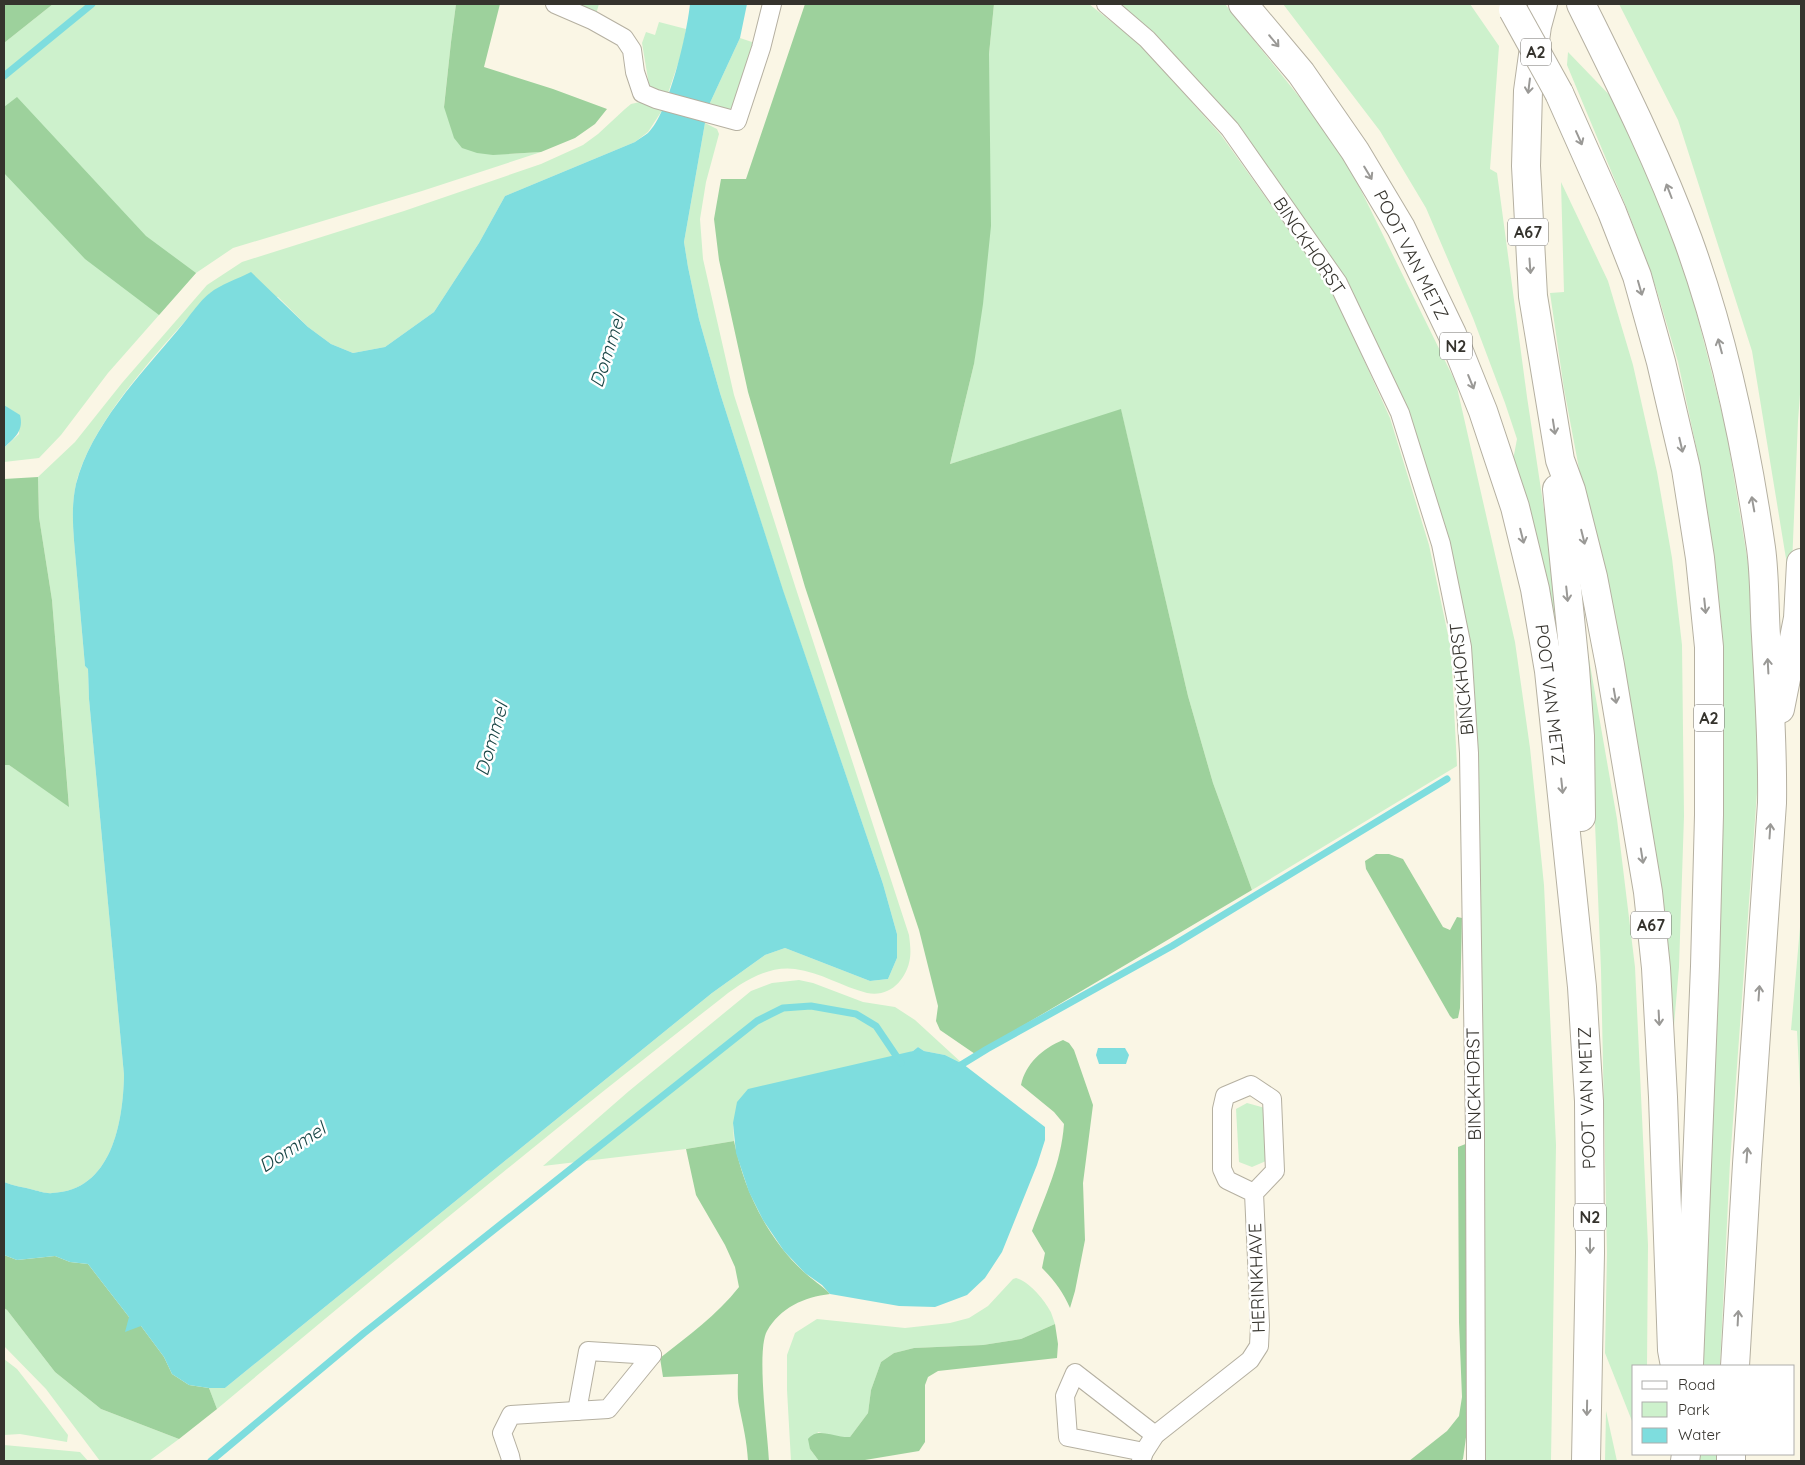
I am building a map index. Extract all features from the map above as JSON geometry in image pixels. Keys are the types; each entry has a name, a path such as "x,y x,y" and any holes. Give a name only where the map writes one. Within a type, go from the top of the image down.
{"highway":[{"name":"POOT VAN METZ","path":"1243,4 1301,73 1354,151 1401,228 1452,334 1482,410 1515,507 1535,590 1550,671 1582,987 1589,1111 1590,1253 1586,1461"},
{"name":"A67","path":"1543,4 1536,26 1528,91 1526,166 1533,296 1560,460 1571,490 1593,578 1633,797 1648,892 1656,978 1663,1097 1672,1350 1675,1365"},
{"path":"1581,4 1640,123 1667,185 1706,296 1742,435 1761,550 1772,750 1772,803 1735,1365"},
{"name":"A2","path":"1511,7 1559,93 1612,212 1637,276 1661,362 1686,469 1700,558 1709,647 1709,815 1689,1365"},
{"name":"A67","path":"1560,460 1557,493 1580,736 1582,987"},
{"path":"1772,750 1798,618 1801,563"}],"street":[{"path":"555,4 592,20 624,38 632,50 635,72 642,93 656,99 728,119 761,48 772,4"},
{"name":"BINCKHORST","path":"1106,4 1147,39 1230,129 1338,283 1400,413 1441,544 1462,647 1469,753 1475,1142 1476,1461"},
{"path":"1251,1085 1272,1099 1275,1171 1254,1193 1227,1180 1222,1169 1222,1109 1225,1096 1251,1085"},
{"name":"HERINKHAVE","path":"1155,1435 1075,1373 1065,1396 1068,1437 1142,1456 1155,1435 1250,1360 1259,1346 1260,1326 1254,1193"},
{"path":"510,1461 502,1433 511,1415 577,1411 608,1409 652,1355 588,1351 577,1411"}],"green space":[{"path":"4,4 53,4 4,43"},
{"path":"53,4 456,4 444,106 507,154 541,152 422,191 233,248 196,273 108,373 61,435 39,458 4,462 4,448 19,434 19,415 4,405 4,43"},
{"path":"456,4 500,4 484,67 607,109 595,124 575,138 541,152 493,155 477,153 462,148 454,138 444,107"},
{"path":"573,4 599,4 596,14"},
{"path":"805,4 994,4 989,54 991,226 983,304 974,364 950,464 1121,409 1188,696 1213,783 1252,890 975,1054 940,1030 936,1021 938,1006 919,930 805,587 748,392 719,260 714,219 721,179 746,179"},
{"path":"994,4 1089,4 1141,45 1221,135 1329,286 1342,311 1390,418 1429,545 1451,649 1457,766 1252,890 1213,783 1188,696 1121,410 950,464 974,364 989,54"},
{"path":"1119,4 1225,4 1324,128 1348,164 1456,383 1515,642 1530,748 1544,885 1556,1145 1551,1461 1484,1461 1483,1018 1476,764 1449,540 1345,278 1237,123 1151,33"},
{"path":"1283,4 1470,4 1499,46 1490,169 1497,173 1527,397 1555,582 1571,734 1513,460 1517,439 1473,318 1426,208 1380,131"},
{"path":"1619,4 1801,4 1801,381 1791,589 1752,351 1678,120"},
{"path":"659,22 686,29 682,52 667,96 652,90 649,85 642,43 646,32 655,35"},
{"path":"740,38 755,43 735,105 728,110 709,105"},
{"path":"1568,52 1619,105 1667,217 1690,287 1726,429 1749,569 1756,667 1758,779 1730,1162 1720,1365 1703,1365 1724,802 1723,654 1714,563 1697,451 1678,362 1656,288 1629,214 1567,65"},
{"path":"17,97 146,236 196,273 159,315 85,259 4,173 4,107"},
{"path":"640,102 663,109 648,132 635,142 505,196 479,243 434,312 385,347 353,353 331,344 308,327 278,297 210,293 132,383 98,433 85,459 76,484 73,524 85,666 88,669 89,699 124,1075 121,1113 110,1151 101,1167 88,1180 72,1189 50,1193 4,1182 4,765 9,765 69,806 52,600 39,517 38,477 75,442 122,383 207,285 242,262 404,211 541,164 583,145 631,104"},
{"path":"705,123 717,129 719,134 706,182 700,219 703,259 734,395 909,935 910,958 908,966 901,980 896,985 883,993 875,994 858,990 813,973 795,969 774,970 744,982 528,1152 217,1409 209,1388 225,1388 712,993 765,955 785,948 870,981 888,979 897,958 897,934 883,884 783,591 720,393 699,319 684,242"},
{"path":"1561,182 1608,281 1633,365 1657,472 1672,558 1682,645 1684,816 1679,967 1673,1037 1583,490 1564,389 1550,293 1564,292"},
{"path":"38,477 39,517 52,600 69,807 9,765 4,765 4,479"},
{"path":"1578,596 1617,819 1635,967 1648,1245 1647,1365 1632,1365 1632,1421 1605,1353 1607,1253 1601,970 1595,823"},
{"path":"1376,854 1389,854 1403,859 1443,927 1450,930 1457,917 1462,918 1460,1008 1458,1018 1453,1019 1450,1016 1366,869 1365,861"},
{"path":"1801,916 1801,1107 1797,1031 1791,1030"},
{"path":"799,980 813,983 863,1002 895,1007 915,1020 963,1064 945,1055 924,1051 918,1047 913,1051 733,1123 734,1141 686,1149 543,1166 629,1091 751,991 772,983"},
{"path":"1063,1040 1069,1043 1074,1050 1093,1105 1083,1183 1085,1240 1070,1308 1058,1286 1042,1268 1045,1253 1032,1231 1060,1152 1064,1124 1054,1112 1021,1085 1031,1063 1042,1052"},
{"path":"1247,1103 1265,1108 1266,1161 1252,1167 1239,1162 1236,1109"},
{"path":"734,1141 744,1177 768,1229 791,1259 830,1294 811,1298 794,1305 779,1316 767,1331 764,1341 763,1374 769,1461 748,1461 746,1440 738,1402 738,1374 663,1377 660,1358 712,1316 739,1287 735,1267 725,1245 696,1195 686,1149"},
{"path":"1468,1143 1468,1423 1463,1459 1461,1461 1409,1461 1447,1431 1459,1416 1462,1397 1459,1322 1458,1147"},
{"path":"4,1255 17,1260 55,1256 70,1262 88,1264 129,1317 141,1326 164,1357 172,1374 189,1385 209,1388 217,1409 179,1439 101,1409 55,1372 4,1308"},
{"path":"1016,1278 1030,1286 1039,1295 1050,1311 1055,1324 1021,1339 983,1345 914,1348 894,1353 881,1362 871,1390 868,1413 850,1437 840,1438 818,1432 810,1449 819,1461 791,1461 787,1355 795,1333 817,1319 905,1328 950,1323 969,1318 988,1306"},
{"path":"4,1308 55,1372 101,1409 179,1439 149,1461 100,1461 46,1389 4,1346"},
{"path":"1055,1324 1058,1344 1057,1358 938,1371 928,1377 925,1385 925,1442 919,1451 859,1461 819,1461 810,1449 808,1439 817,1433 850,1437 868,1413 871,1390 881,1362 894,1353 914,1348 983,1345 1021,1339"},
{"path":"4,1359 17,1369 46,1406 68,1435 67,1442 20,1434 4,1435"},
{"path":"1606,1411 1617,1461 1605,1461"},
{"path":"4,1445 80,1452 88,1461 4,1461"},
{"path":"1700,1455 1716,1455 1716,1461 1699,1461"}],"water":[{"name":"Dommel","path":"690,4 747,4 740,38 709,105 684,242 699,319 720,393 783,590 883,884 897,934 897,958 888,979 870,981 785,948 765,955 712,993 225,1388 189,1385 172,1374 164,1357 141,1326 125,1332 129,1317 88,1264 70,1262 55,1256 17,1260 4,1255 4,1182 50,1193 72,1189 88,1180 101,1167 110,1151 117,1132 123,1093 124,1075 89,699 88,669 85,666 74,534 74,494 83,463 93,442 118,402 202,300 219,287 251,272 308,327 331,344 353,353 385,347 434,312 479,243 505,196 635,142 648,133 656,123 670,91 681,52"},
{"path":"4,405 20,415 21,425 18,433 4,448"},
{"path":"918,1047 924,1051 945,1055 963,1064 1045,1127 1045,1140 1037,1165 1002,1252 985,1278 967,1295 935,1307 899,1306 830,1294 822,1285 805,1273 784,1251 763,1220 749,1192 736,1153 733,1123 737,1102 748,1089 913,1051"},
{"path":"1098,1048 1125,1048 1129,1055 1126,1064 1099,1064 1096,1055"}],"waterway":[{"path":"4,76 92,4"},
{"path":"956,1068 1172,946 1447,779"},
{"path":"211,1461 364,1333 757,1021 783,1008 811,1006 856,1014 876,1026 901,1063"}]}
